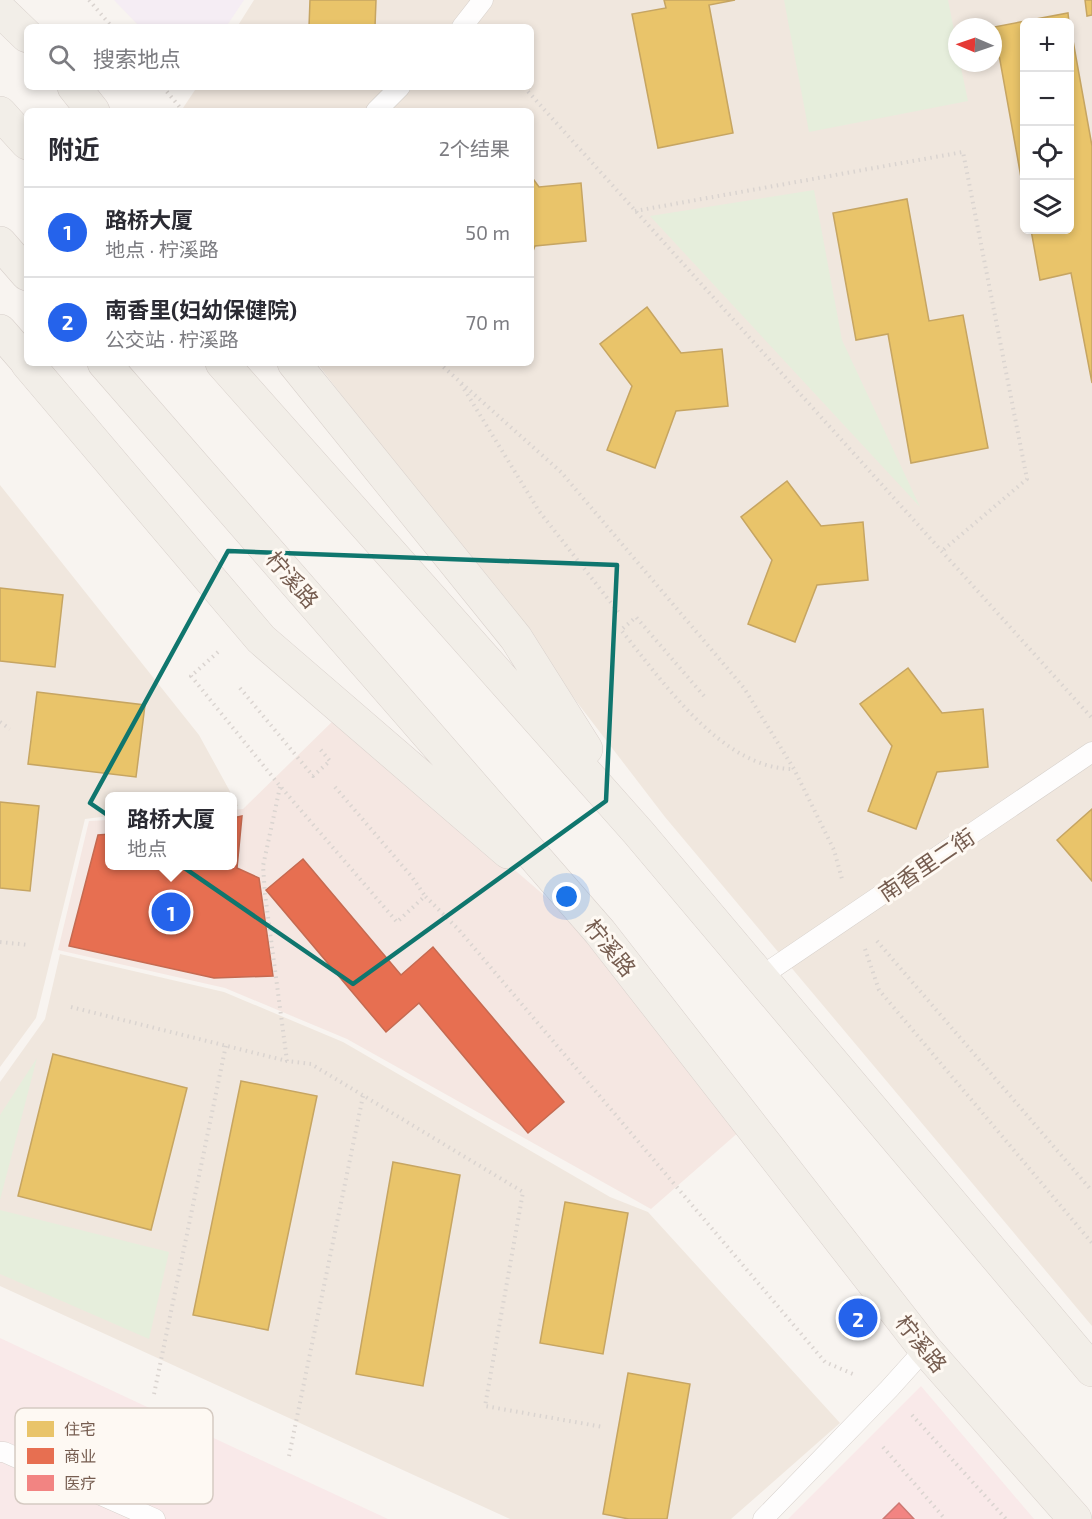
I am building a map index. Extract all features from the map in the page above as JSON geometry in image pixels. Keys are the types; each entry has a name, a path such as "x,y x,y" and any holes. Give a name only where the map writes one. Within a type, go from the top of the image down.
{"main road":[{"path":"0,10 24,33"},
{"path":"76,90 91,108"},
{"path":"0,113 24,140"},
{"path":"0,243 24,271"},
{"path":"0,331 24,359"},
{"path":"30,366 261,639 600,932"},
{"name":"柠溪路","path":"107,366 600,932 925,1349 1075,1519"},
{"path":"225,366 638,832 1092,1370"},
{"path":"296,366 516,638 638,832"}],"lane":[{"path":"464,24 483,0"},
{"path":"379,108 397,90"},
{"name":"南香里二街","path":"760,977 1092,752"},
{"path":"763,1519 925,1349"},
{"path":"0,1452 15,1457"},
{"path":"120,1504 154,1519"}],"path":[{"path":"89,0 109,24"},
{"path":"166,90 180,108"},
{"path":"527,90 1092,718"},
{"path":"635,211 963,152 1027,479 942,551"},
{"path":"442,366 561,472 744,688 794,769 834,850 879,990 1092,1243"},
{"path":"459,381 538,511 619,613"},
{"path":"704,696 636,617 621,630 690,715 743,754 765,765 780,769 794,769"},
{"path":"222,649 191,676 280,786 397,922 425,897"},
{"path":"240,688 313,776 330,761 315,743"},
{"path":"0,722 10,729"},
{"path":"280,786 263,866 264,894 287,1060"},
{"path":"335,787 406,870 425,897 459,930 825,1362 889,1389 1006,1519"},
{"path":"853,914 1092,1191"},
{"path":"0,942 29,945"},
{"path":"71,1007 310,1064 523,1192 485,1406 603,1426"},
{"path":"153,1394 226,1045"},
{"path":"289,1456 363,1096"},
{"path":"859,1418 945,1519"}],"highlighted area":[{"path":"228,551 617,565 606,801 353,984 90,803"}],"shaded area":[{"path":"114,0 244,0 228,24 137,24"},
{"path":"254,0 1092,0 1092,1326 665,817 319,366 534,366 534,108 183,108 195,90 534,90 534,24 239,24"},
{"path":"0,485 199,735 230,792 105,792 105,816 85,819 36,1018 0,1067"},
{"path":"337,717 595,939 740,1131 651,1209 347,1039 225,988 58,950 89,821 105,820 105,870 237,870 237,810 243,809"},
{"path":"60,954 224,992 343,1042 610,1197 648,1212 840,1423 731,1519 510,1519 0,1286 0,1082 45,1019"},
{"path":"0,1338 149,1408 15,1408 15,1504 213,1504 213,1438 388,1519 0,1519"},
{"path":"921,1386 1034,1519 788,1519"}],"green space":[{"path":"784,0 948,0 952,18 948,18 948,72 962,72 968,101 809,132"},
{"path":"814,190 842,340 920,507 650,216"},
{"path":"37,1058 0,1200 0,1115"},
{"path":"0,1210 169,1252 149,1339 0,1274"}],"building: 住宅":[{"path":"310,0 376,0 375,24 309,24"},
{"path":"664,0 735,0 709,5 733,133 658,148 632,14 666,8"},
{"path":"1085,0 1092,0 1092,15 1087,16"},
{"path":"1068,13 1069,18 1042,18"},
{"path":"1020,22 1020,172 1002,72 1002,25"},
{"path":"1074,46 1092,146 1092,383 1071,273 1040,280 1032,234 1074,234"},
{"path":"534,180 539,187 581,183 586,241 535,246 534,248"},
{"path":"907,199 929,321 963,315 988,448 911,463 888,334 856,340 833,213"},
{"path":"647,307 681,353 722,349 728,406 676,411 655,468 607,450 632,386 600,344"},
{"path":"787,481 821,526 863,522 868,580 817,585 795,642 748,624 772,560 741,517"},
{"path":"0,588 63,595 55,667 0,661"},
{"path":"908,668 942,713 983,709 988,767 937,772 916,829 868,811 892,746 860,704"},
{"path":"37,692 145,705 136,777 28,764"},
{"path":"0,802 39,806 30,891 0,888"},
{"path":"1092,809 1092,881 1057,840"},
{"path":"53,1054 187,1088 151,1230 18,1196"},
{"path":"241,1081 317,1096 268,1330 193,1315"},
{"path":"393,1162 460,1175 423,1386 356,1374"},
{"path":"565,1202 628,1213 603,1354 540,1343"},
{"path":"628,1373 690,1384 667,1519 629,1519 603,1514"}],"building: 商业":[{"path":"242,816 237,868 237,817"},
{"path":"105,834 105,870 237,870 237,868 259,878 273,976 214,978 69,946 98,835"},
{"path":"303,859 401,975 433,947 564,1102 528,1133 419,1003 386,1032 266,890"}],"building: 医疗":[{"path":"899,1503 914,1519 883,1519"}],"place":[{"name":"路桥大厦","path":"171,912"},
{"name":"南香里(妇幼保健院)","path":"858,1318"}]}
